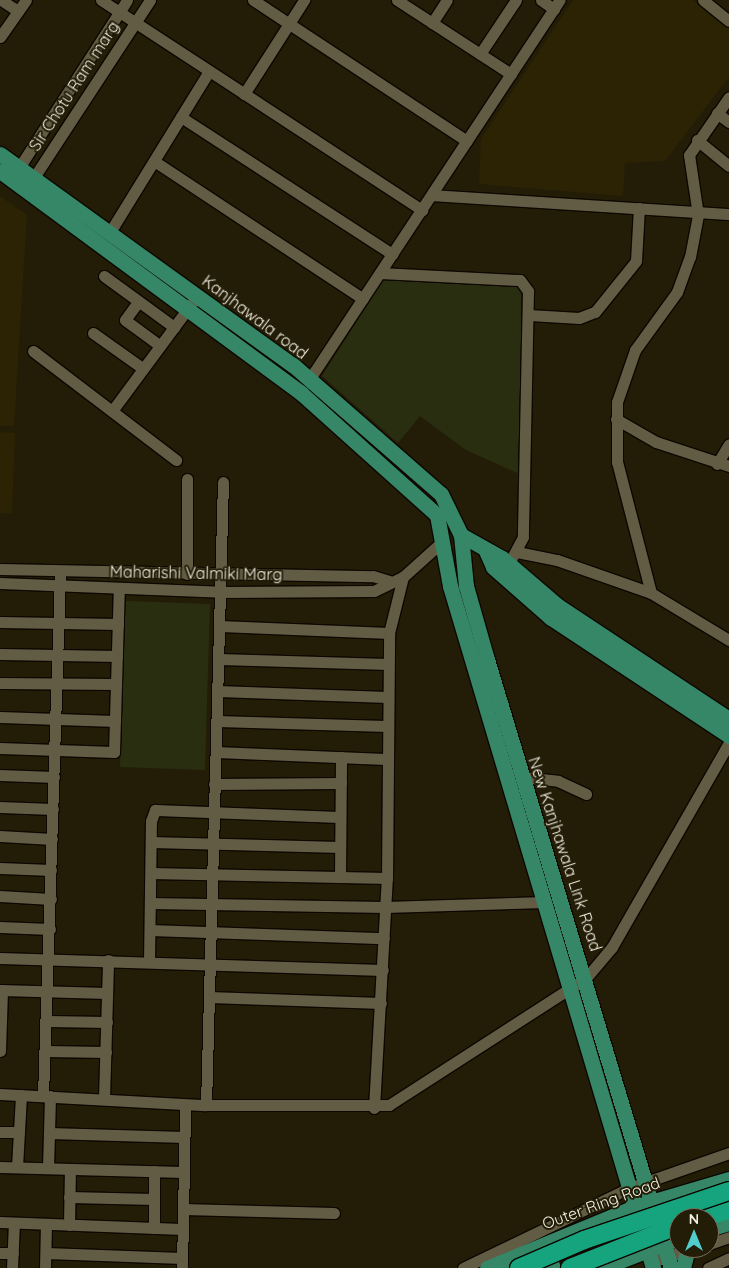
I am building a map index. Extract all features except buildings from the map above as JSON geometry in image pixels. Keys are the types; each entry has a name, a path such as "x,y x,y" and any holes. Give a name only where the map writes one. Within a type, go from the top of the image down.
{"highway":[{"path":"519,1268 593,1237 729,1191"},
{"path":"570,1268 669,1229"}],"main road":[{"name":"Kanjhawala road","path":"0,154 10,173 110,232 309,380 433,486 461,535"},
{"name":"Kanjhawala road","path":"29,184 188,309 301,393 429,505 443,541"},
{"path":"443,541 461,535 508,562 558,606 729,720"},
{"name":"New Kanjhawala Link Road","path":"461,535 466,586 522,777 586,978 667,1256"},
{"name":"New Kanjhawala Link Road","path":"443,541 450,586 650,1260"},
{"path":"508,562 551,618 729,736"},
{"name":"Outer Ring Road","path":"487,1268 544,1242 650,1201 729,1179"},
{"path":"544,1242 553,1268"},
{"path":"602,1268 667,1256"}],"street":[{"path":"1,0 18,11"},
{"path":"0,37 26,0"},
{"path":"101,0 422,210"},
{"name":"Sir Chotu Ram marg","path":"10,173 127,0"},
{"name":"Sir Chotu Ram marg","path":"29,184 150,0"},
{"path":"253,0 467,141"},
{"path":"244,94 304,0"},
{"path":"432,23 447,0"},
{"path":"480,54 516,0"},
{"path":"309,380 557,4 541,0"},
{"path":"703,0 729,21"},
{"path":"403,2 511,74"},
{"path":"110,232 209,71"},
{"path":"651,592 617,462 616,419 627,366 677,292 696,238 698,215 688,161 697,140 729,97"},
{"path":"717,113 729,122"},
{"path":"181,117 392,254"},
{"path":"697,140 729,166"},
{"path":"154,161 363,299"},
{"path":"432,195 639,208 698,215 729,214"},
{"path":"529,315 579,318 595,312 636,261 639,208"},
{"path":"380,273 520,280 528,291 523,538 508,562"},
{"path":"104,276 174,327"},
{"path":"112,411 197,296"},
{"path":"138,302 125,320 159,345"},
{"path":"94,333 142,368"},
{"path":"33,351 176,460"},
{"path":"616,419 656,442 723,465 729,444"},
{"path":"187,479 187,574"},
{"path":"206,1105 214,874 214,784 223,482"},
{"name":"Maharishi Valmiki Marg","path":"0,583 60,587 221,592 374,592 389,581 403,577 443,541"},
{"path":"508,562 557,560 651,592 729,640"},
{"name":"Maharishi Valmiki Marg","path":"0,569 157,574 373,576 389,581"},
{"path":"48,1168 49,1133 46,1051 60,572"},
{"path":"157,574 157,589"},
{"path":"374,1108 387,878 385,759 389,633 403,577"},
{"path":"0,748 114,752 119,588"},
{"path":"0,622 118,624"},
{"path":"220,626 389,633"},
{"path":"0,654 117,656"},
{"path":"219,659 388,664"},
{"path":"0,683 116,684"},
{"path":"218,691 387,696"},
{"path":"0,717 115,721"},
{"path":"217,721 386,726"},
{"path":"0,1094 104,1098 206,1105 374,1108 400,1099 586,978 612,947 729,742"},
{"path":"216,752 385,759"},
{"path":"340,876 341,757"},
{"path":"0,775 54,778"},
{"path":"522,777 558,781 586,794"},
{"path":"214,784 341,783"},
{"path":"0,806 53,809"},
{"path":"149,962 151,842 155,810 215,814 340,817"},
{"path":"0,836 52,839"},
{"path":"151,842 340,847"},
{"path":"0,868 51,870"},
{"path":"151,873 387,878"},
{"path":"0,896 50,899"},
{"path":"150,903 385,907 545,902"},
{"path":"0,927 50,929"},
{"path":"150,930 384,938"},
{"path":"0,958 383,970"},
{"path":"104,1098 108,960"},
{"path":"0,1051 1,990 107,992"},
{"path":"209,996 381,1004"},
{"path":"47,1021 106,1022"},
{"path":"46,1051 106,1052"},
{"path":"17,1167 21,1095"},
{"path":"46,1253 182,1263 185,1104"},
{"path":"0,1132 18,1132"},
{"path":"49,1133 184,1137"},
{"path":"463,1268 629,1188 729,1153"},
{"path":"0,1167 183,1172"},
{"path":"69,1225 70,1169"},
{"path":"154,1171 154,1228"},
{"path":"69,1197 154,1199"},
{"path":"183,1209 334,1213"},
{"path":"0,1222 182,1229"},
{"path":"12,1268 14,1222"},
{"path":"45,1268 46,1224"},
{"path":"0,1253 13,1253"},
{"path":"708,1268 729,1258"}],"shaded area":[{"path":"573,0 692,0 729,28 729,77 665,161 625,163 623,196 479,184 481,139"},
{"path":"0,196 27,215 14,426 0,426"},
{"path":"0,432 15,433 12,513 0,513"}],"green space":[{"path":"384,279 521,287 522,475 466,450 420,416 398,443 322,376"},
{"path":"125,601 210,604 205,770 120,767"}]}
